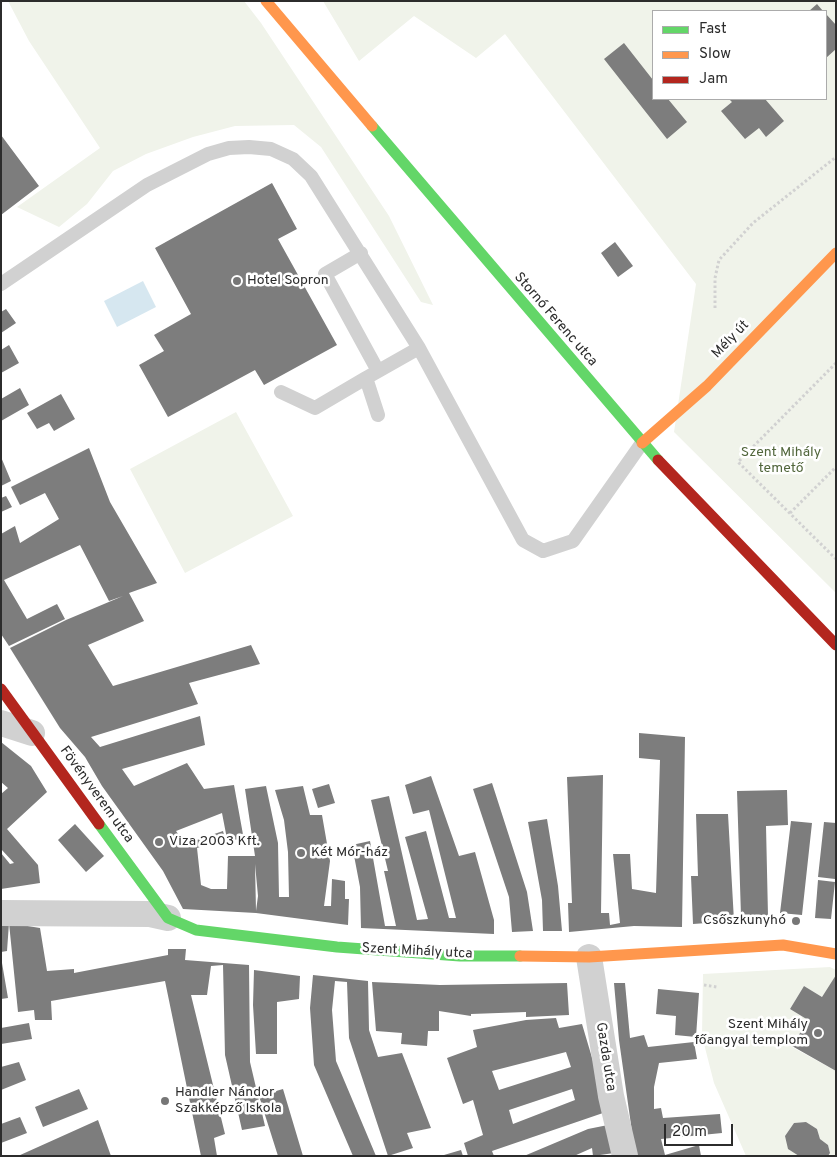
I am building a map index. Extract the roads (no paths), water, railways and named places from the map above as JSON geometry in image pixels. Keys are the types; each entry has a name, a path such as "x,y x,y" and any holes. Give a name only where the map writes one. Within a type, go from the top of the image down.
{"main road":[{"name":"Stornó Ferenc utca","path":"266,1 642,443 836,645"},
{"name":"Mély út","path":"642,443 707,386 836,253"},
{"name":"Fövényverem utca","path":"1,689 149,895 168,918"},
{"name":"Szent Mihály utca","path":"168,918 196,930 219,934 337,947 460,956 590,957 783,945 805,947 836,954"}],"street":[{"path":"1,722 32,732"},
{"name":"Szent Mihály utca","path":"1,912 150,914 168,918"},
{"name":"Gazda utca","path":"590,957 611,1096 625,1156"}],"lane":[{"path":"1,284 147,185 208,154 229,148 271,149 293,159 311,176 361,252 419,348 523,540 543,551 573,542 642,443"},
{"path":"361,252 325,274 372,374 378,416"},
{"path":"281,392 315,408 419,348"}],"place":[{"name":"Hotel Sopron","path":"237,281"},
{"name":"Viza 2003 Kft.","path":"159,842"},
{"name":"Két Mór-ház","path":"301,853"},
{"name":"Csőszkunyhó","path":"796,921"},
{"name":"Szent Mihály főangyal templom","path":"818,1033"},
{"name":"Handler Nándor Szakképző Iskola","path":"165,1101"}],"park label":[{"name":"Szent Mihály temető","path":"781,462"}]}
